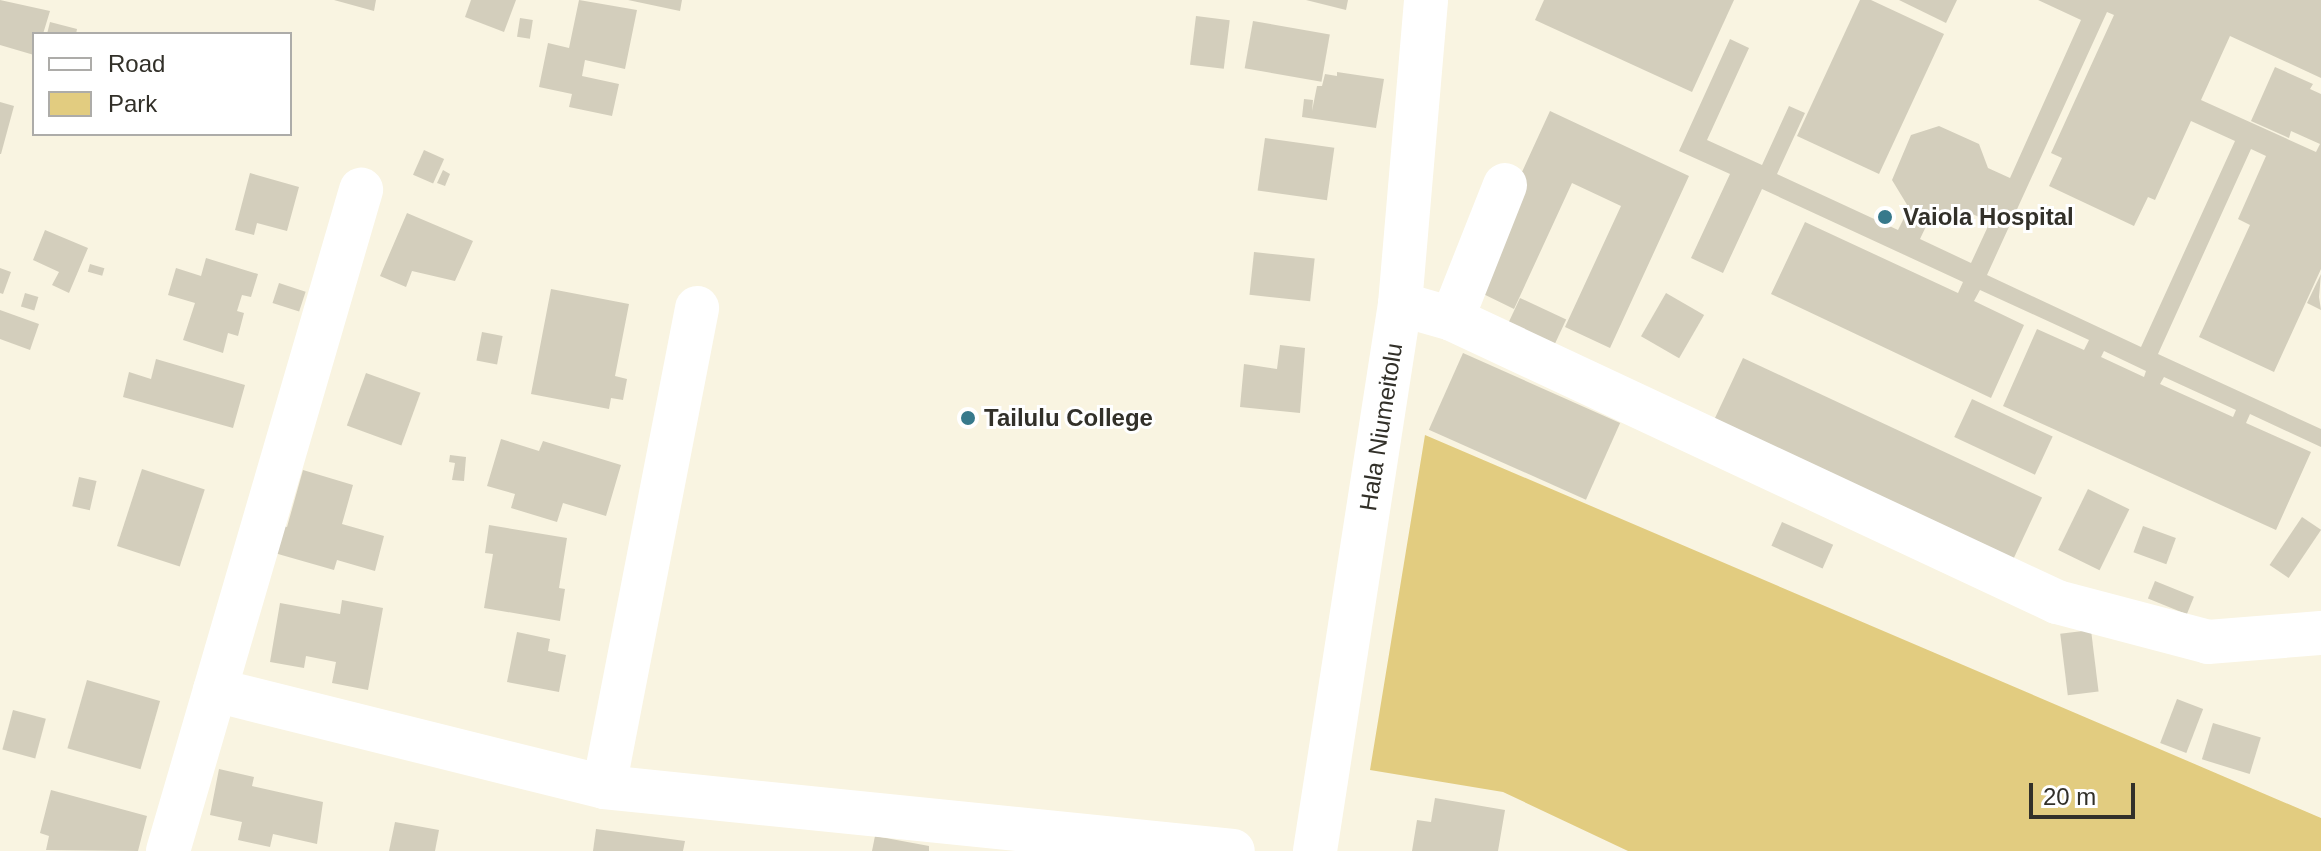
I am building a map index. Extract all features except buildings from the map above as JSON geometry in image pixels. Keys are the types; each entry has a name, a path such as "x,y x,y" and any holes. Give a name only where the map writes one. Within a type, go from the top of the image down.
{"street":[{"name":"Hala Niumeitolu","path":"1315,851 1400,304 1426,0"},
{"path":"1452,319 1505,185"},
{"path":"168,851 361,190"},
{"path":"1400,304 1452,319 2057,602 2208,642 2321,633"},
{"path":"604,787 697,308"},
{"path":"215,690 604,787 1233,851"}],"green space":[{"path":"1425,435 2321,818 2321,851 1628,851 1503,792 1370,770"}],"place":[{"name":"Vaiola Hospital","path":"1885,217"},
{"name":"Tailulu College","path":"968,418"}]}
